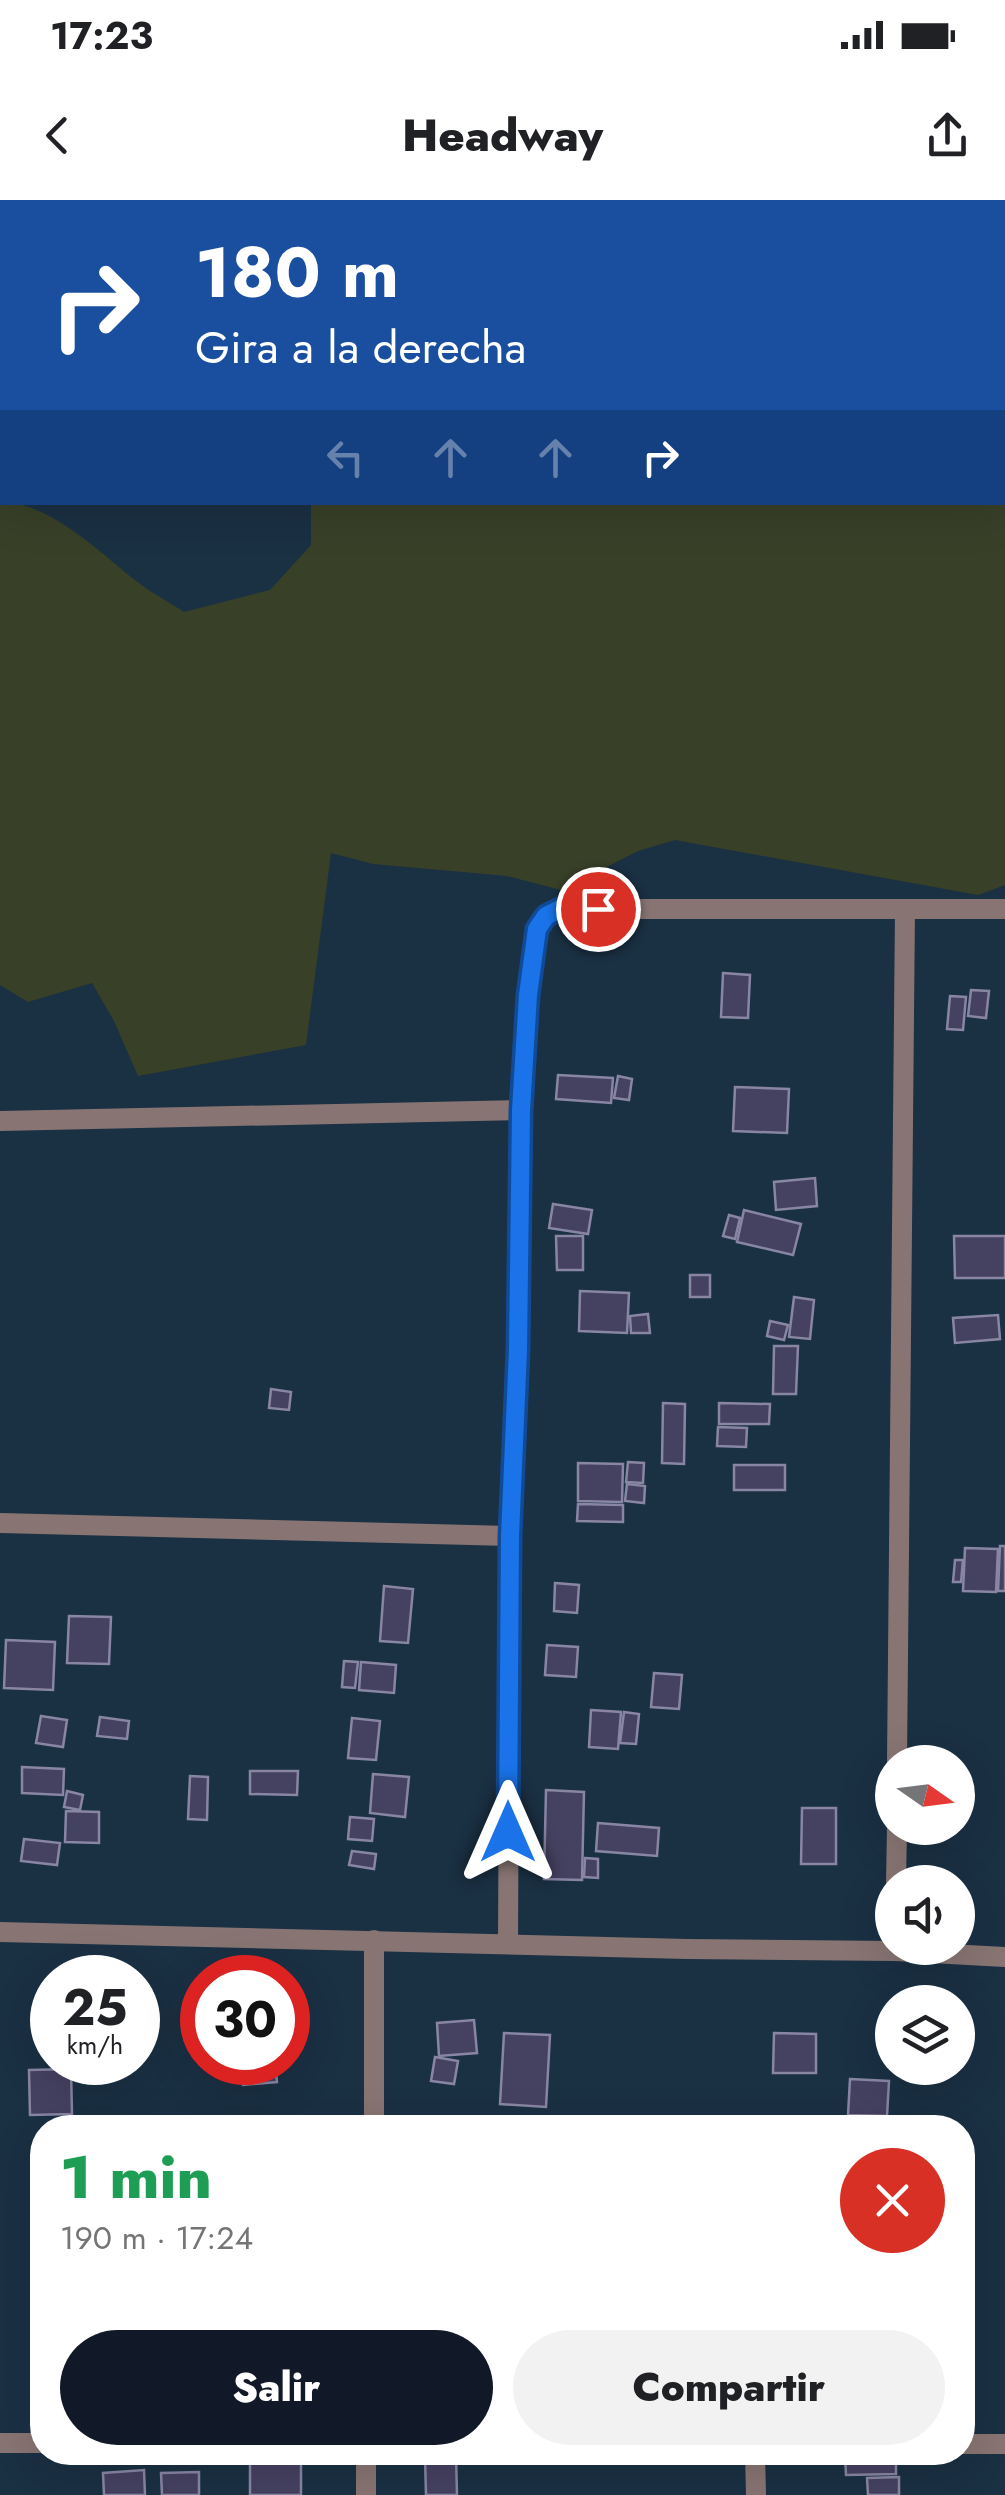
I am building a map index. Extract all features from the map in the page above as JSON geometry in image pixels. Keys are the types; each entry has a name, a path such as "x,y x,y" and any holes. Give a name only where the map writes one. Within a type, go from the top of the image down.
{"street":[{"path":"508,1943 510,1536 518,1350 521,1110 528,995 537,929 546,916 562,908 1005,909"},
{"path":"897,1745 905,909"},
{"path":"0,1121 521,1110"},
{"path":"0,1523 510,1536"},
{"path":"0,1932 687,1949 875,1949"},
{"path":"374,1940 374,2115"},
{"path":"975,1955 1005,1957"},
{"path":"0,2443 30,2443"},
{"path":"975,2444 1005,2444"},
{"path":"366,2465 366,2495"},
{"path":"755,2465 756,2495"}],"green space":[{"path":"0,505 22,505 54,519 184,612 270,590 311,545 311,505 1005,505 1005,885 978,895 675,840 638,851 561,890 507,876 373,864 331,853 306,1045 138,1076 92,983 28,1002 0,985"}],"building":[{"path":"723,973 750,975 748,1018 721,1017"},
{"path":"971,990 989,991 986,1018 968,1016"},
{"path":"950,996 966,997 963,1030 947,1029"},
{"path":"558,1075 613,1078 611,1103 556,1099"},
{"path":"618,1076 632,1079 629,1100 614,1098"},
{"path":"735,1087 789,1089 787,1133 733,1131"},
{"path":"815,1178 817,1206 776,1210 774,1182"},
{"path":"553,1204 592,1210 588,1234 549,1228"},
{"path":"744,1210 801,1224 793,1255 737,1242"},
{"path":"729,1215 740,1218 735,1239 723,1236"},
{"path":"556,1236 583,1236 583,1270 557,1270"},
{"path":"954,1236 1005,1236 1005,1278 955,1278"},
{"path":"690,1275 710,1275 710,1297 690,1297"},
{"path":"580,1291 629,1293 627,1333 579,1331"},
{"path":"794,1297 814,1300 810,1339 789,1337"},
{"path":"648,1314 650,1333 631,1333 630,1316"},
{"path":"998,1315 1000,1339 955,1343 953,1318"},
{"path":"770,1321 788,1325 784,1340 767,1336"},
{"path":"774,1346 798,1346 796,1394 773,1394"},
{"path":"271,1389 291,1392 289,1410 269,1408"},
{"path":"663,1403 685,1404 684,1464 662,1463"},
{"path":"719,1403 770,1404 769,1424 719,1424"},
{"path":"718,1427 747,1428 746,1447 717,1446"},
{"path":"628,1462 644,1463 643,1483 626,1482"},
{"path":"578,1463 623,1464 622,1502 578,1501"},
{"path":"734,1465 785,1465 785,1490 734,1490"},
{"path":"627,1484 645,1486 644,1503 625,1501"},
{"path":"578,1504 623,1505 623,1522 577,1521"},
{"path":"1000,1546 1005,1546 1005,1591 998,1591"},
{"path":"965,1548 998,1549 996,1592 963,1591"},
{"path":"955,1560 963,1560 961,1582 953,1582"},
{"path":"555,1583 579,1585 577,1613 554,1611"},
{"path":"384,1586 413,1589 408,1643 380,1641"},
{"path":"69,1616 111,1617 109,1664 67,1663"},
{"path":"6,1640 55,1642 53,1690 4,1688"},
{"path":"547,1645 578,1647 576,1677 545,1675"},
{"path":"344,1661 358,1662 355,1688 342,1687"},
{"path":"361,1662 396,1665 394,1693 359,1690"},
{"path":"654,1673 682,1675 679,1709 651,1707"},
{"path":"591,1710 621,1712 618,1749 589,1747"},
{"path":"624,1712 639,1714 636,1744 620,1743"},
{"path":"41,1716 67,1720 63,1747 36,1743"},
{"path":"100,1717 129,1721 127,1739 97,1736"},
{"path":"352,1718 380,1721 376,1760 348,1758"},
{"path":"22,1767 64,1769 63,1795 22,1793"},
{"path":"250,1771 298,1771 297,1795 250,1794"},
{"path":"373,1774 409,1777 405,1817 370,1813"},
{"path":"190,1776 208,1777 207,1820 188,1819"},
{"path":"546,1790 584,1792 582,1880 544,1879"},
{"path":"67,1791 83,1795 80,1810 64,1807"},
{"path":"802,1808 836,1808 836,1864 801,1864"},
{"path":"66,1811 99,1812 99,1843 65,1842"},
{"path":"350,1817 374,1819 372,1841 348,1839"},
{"path":"598,1823 659,1828 657,1856 596,1851"},
{"path":"24,1839 60,1843 57,1865 21,1861"},
{"path":"352,1851 376,1854 374,1869 349,1865"},
{"path":"585,1858 598,1859 598,1878 584,1877"},
{"path":"474,2020 477,2053 439,2056 437,2023"},
{"path":"504,2033 550,2035 546,2107 500,2104"},
{"path":"774,2033 816,2034 816,2073 773,2073"},
{"path":"435,2057 458,2061 454,2084 431,2081"},
{"path":"29,2070 30,2085 71,2085 72,2114 30,2115"},
{"path":"850,2079 889,2085 887,2115 848,2115"},
{"path":"250,2465 301,2465 301,2495 250,2495"},
{"path":"425,2465 456,2465 457,2495 426,2495"},
{"path":"846,2465 896,2465 896,2474 846,2475"},
{"path":"144,2470 145,2495 104,2495 103,2473"},
{"path":"199,2472 199,2495 162,2495 161,2473"},
{"path":"899,2477 899,2495 868,2495 867,2478"}],"route":[{"path":"508,1832 510,1536 518,1350 521,1110 528,995 537,929 546,916 562,908 598,909"}]}
